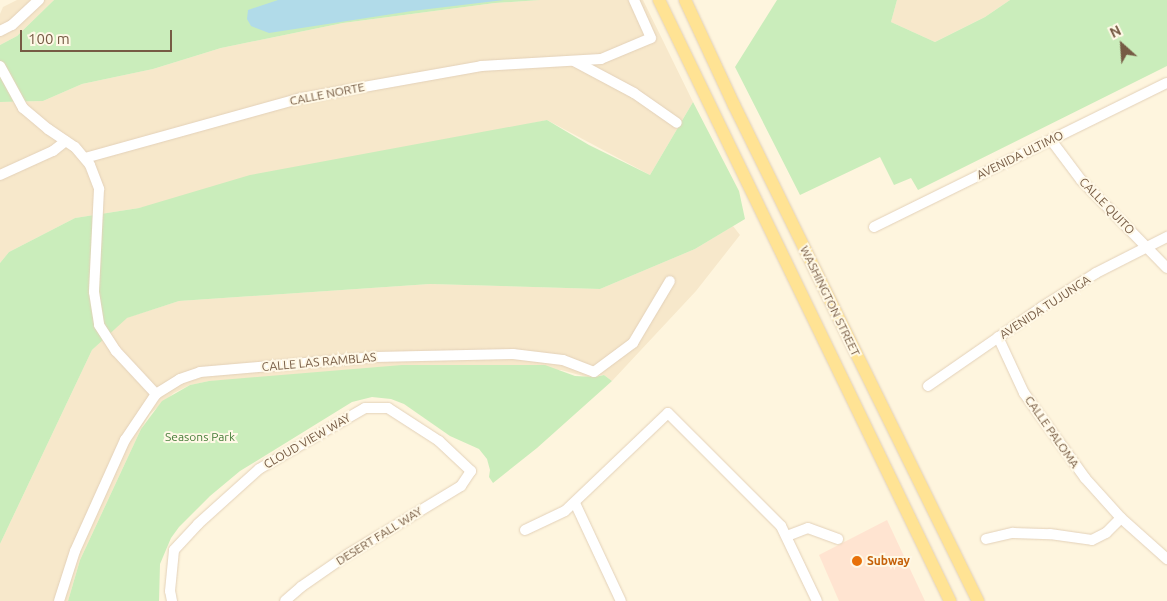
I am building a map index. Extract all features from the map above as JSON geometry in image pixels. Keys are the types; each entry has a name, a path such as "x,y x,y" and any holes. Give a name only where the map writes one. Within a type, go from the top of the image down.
{"main road":[{"name":"WASHINGTON STREET","path":"659,0 721,124 950,601"},
{"name":"WASHINGTON STREET","path":"685,0 734,105 978,601"}],"street":[{"path":"0,31 12,25 39,0"},
{"name":"CALLE NORTE","path":"85,158 302,98 481,66 601,59 651,38 634,0"},
{"path":"574,61 634,93 678,123"},
{"path":"0,66 23,108 85,158 99,189 94,292 99,326 116,351 156,394"},
{"name":"AVENIDA ULTIMO","path":"874,227 1167,83"},
{"name":"CALLE QUITO","path":"1051,140 1081,180 1167,268"},
{"path":"0,175 53,151 66,141"},
{"name":"AVENIDA TUJUNGA","path":"928,386 998,337 1096,273 1167,237"},
{"name":"CALLE LAS RAMBLAS","path":"59,601 75,551 125,440 156,394 180,379 200,372 375,357 513,354 563,360 594,372 633,343 670,281"},
{"name":"CALLE PALOMA","path":"998,337 1024,393 1084,478 1121,518 1167,559"},
{"name":"CLOUD VIEW WAY","path":"172,601 170,591 174,550 198,524 259,469 365,408 388,408 439,441 471,471"},
{"path":"525,530 565,511 575,503 668,413 774,518 787,536 817,601"},
{"name":"DESERT FALL WAY","path":"285,601 300,586 347,555 461,486 471,471"},
{"path":"575,503 621,601"},
{"path":"986,539 1013,533 1050,534 1092,540 1106,533 1121,518"},
{"path":"787,536 808,528 838,539"}],"shaded area":[{"path":"17,0 54,0 17,36 0,45 0,14 3,7"},
{"path":"540,0 643,0 693,102 650,175 547,120 139,208 75,218 9,252 0,263 0,102 43,101 82,84 153,69 221,48 343,23 495,3"},
{"path":"897,0 1010,0 985,17 935,42 891,22"},
{"path":"733,226 740,235 696,291 612,381 604,375 587,377 561,370 209,381 190,385 174,393 150,414 141,429 80,560 68,601 0,601 0,544 92,350 126,318 179,301 430,284 600,289 695,249"},
{"path":"887,520 925,601 839,601 819,555"}],"green space":[{"path":"54,0 540,0 495,3 343,23 221,48 153,69 82,84 43,101 0,102 0,45 17,36"},
{"path":"777,0 897,0 891,22 935,42 985,17 1010,0 1167,0 1167,66 918,190 911,178 894,185 880,157 800,195 735,67"},
{"path":"693,102 739,191 745,219 695,249 600,289 430,284 179,301 127,318 92,350 0,544 0,263 9,252 75,218 139,208 250,175 547,120 589,145 650,175"},
{"name":"Seasons Park","path":"402,365 545,365 575,376 595,377 604,375 612,381 537,448 493,483 489,477 490,470 487,459 479,449 450,436 404,404 391,399 372,397 352,402 240,471 210,496 179,527 171,538 160,564 159,601 68,601 80,560 141,429 162,401 190,385 209,381"}],"water":[{"path":"278,0 504,0 412,11 269,33 251,26 247,19 248,10"}],"place":[{"name":"Subway","path":"857,561"}]}
